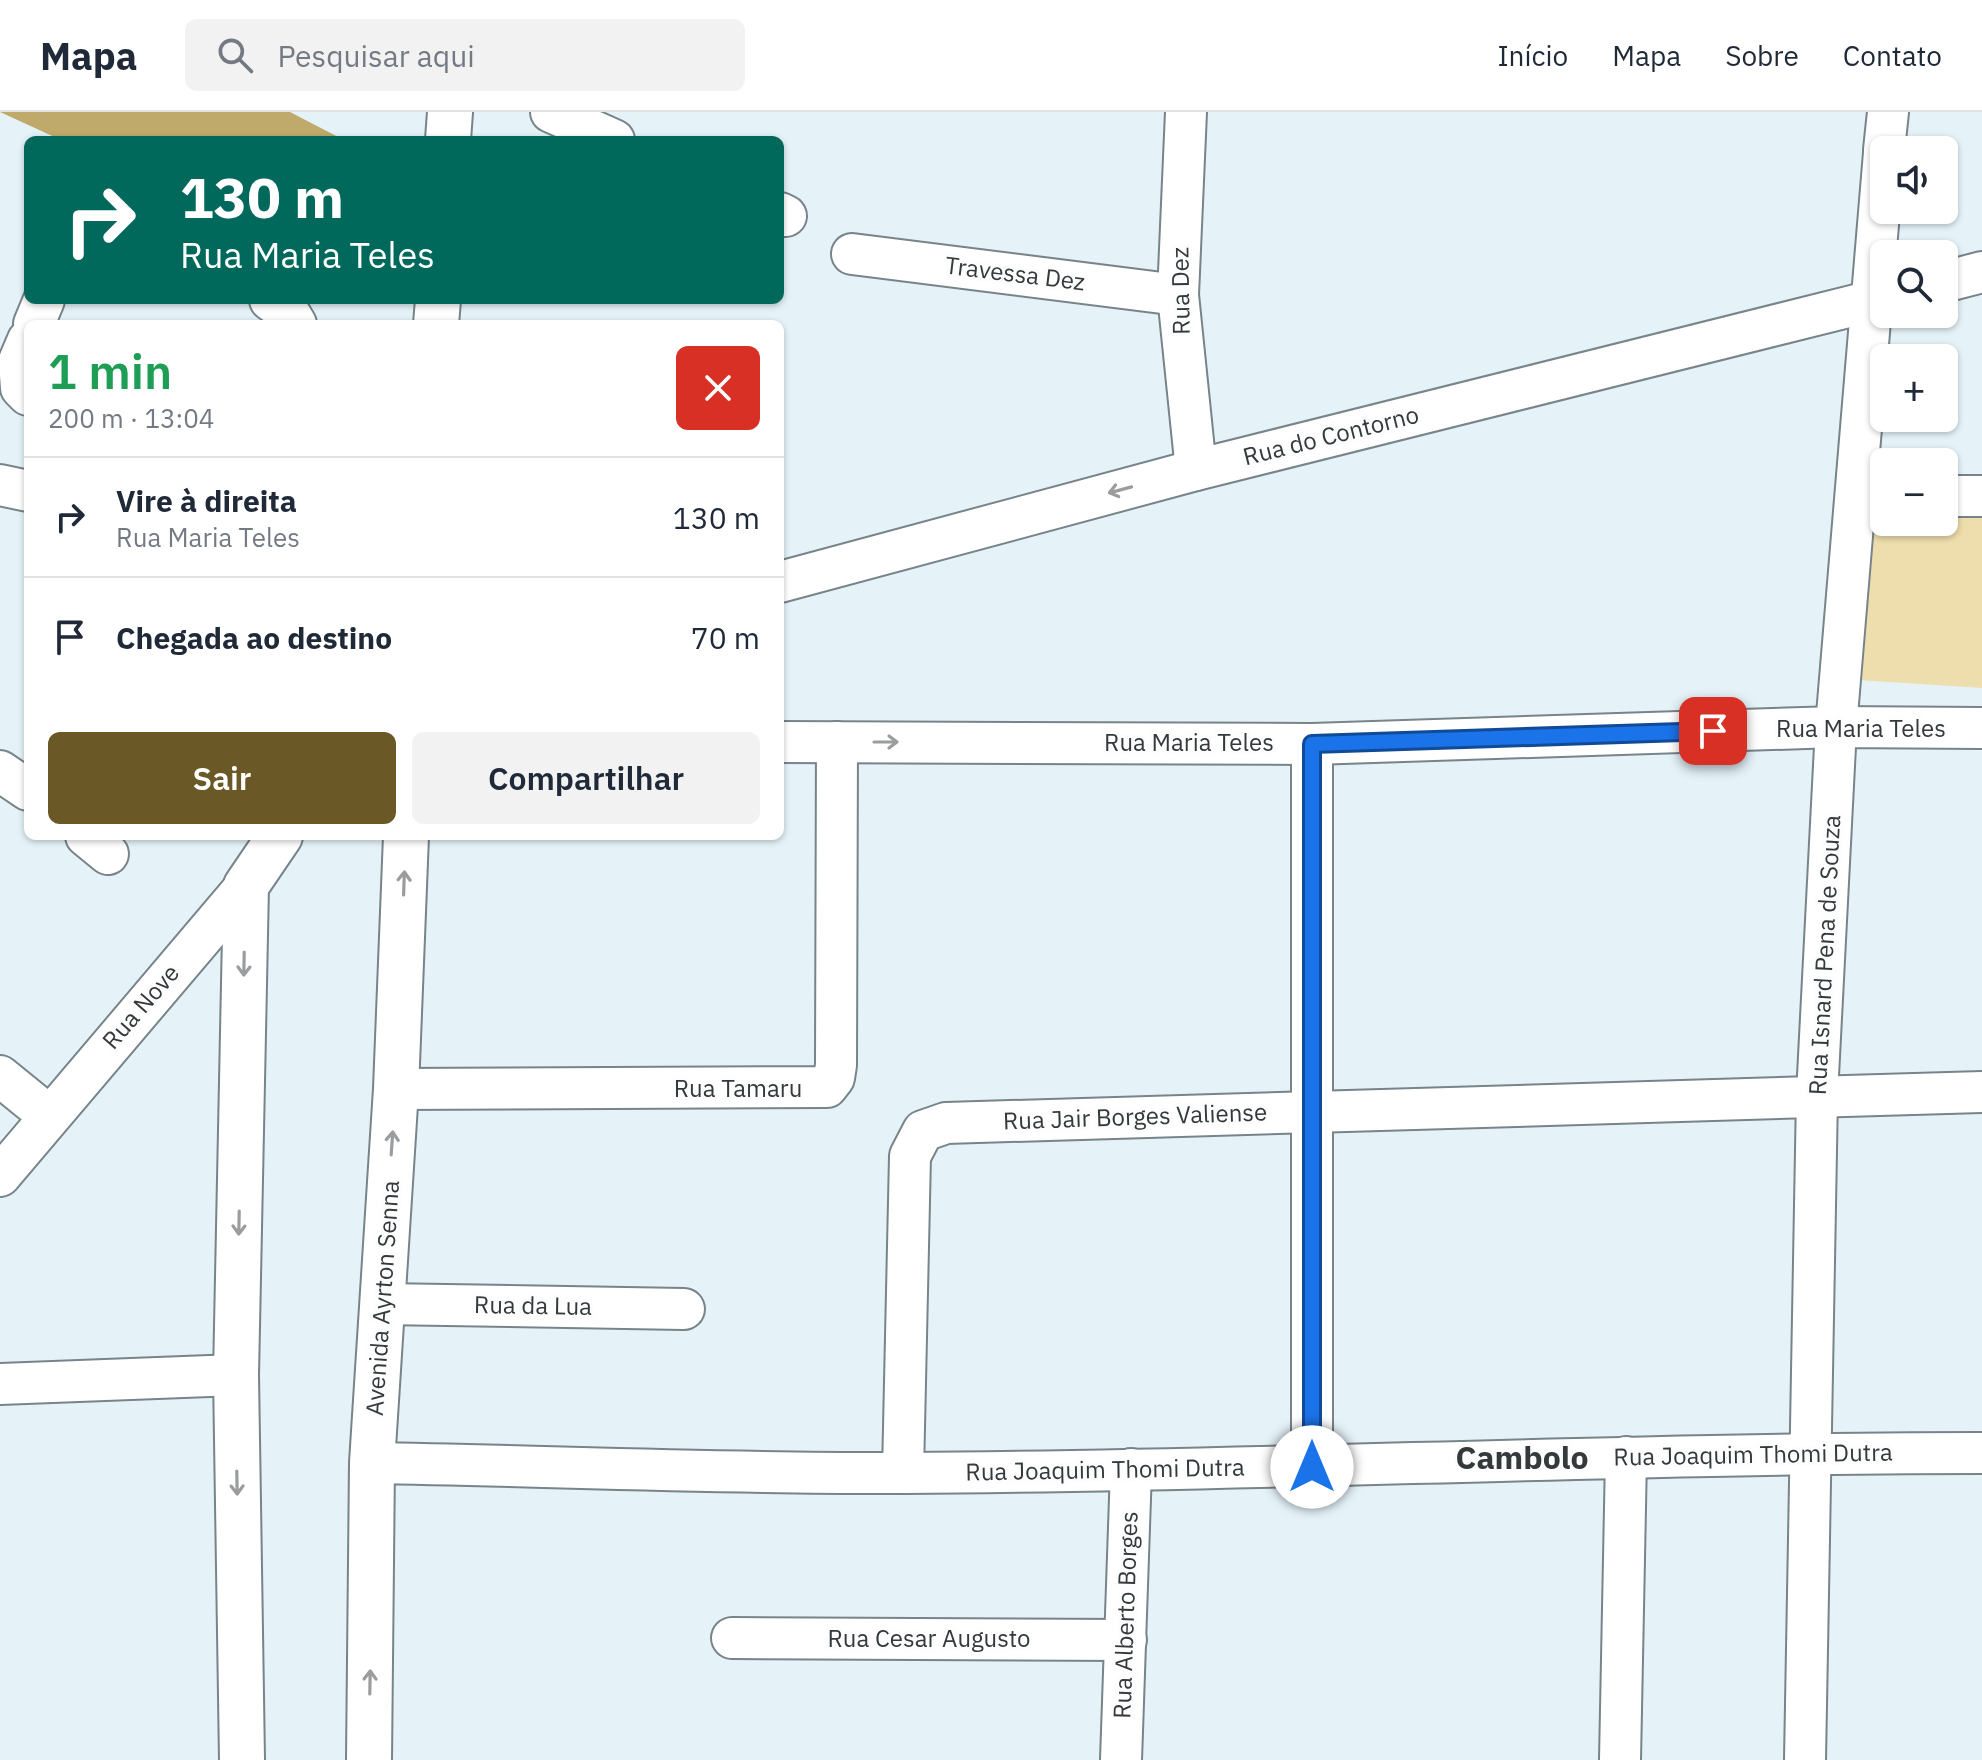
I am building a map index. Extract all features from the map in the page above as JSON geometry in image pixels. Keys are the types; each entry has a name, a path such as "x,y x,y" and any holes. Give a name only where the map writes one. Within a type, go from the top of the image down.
{"street":[{"path":"448,136 450,112"},
{"path":"551,112 605,136"},
{"name":"Rua Dez","path":"1186,112 1178,295 1196,470"},
{"name":"Rua Isnard Pena de Souza","path":"1886,136 1888,112"},
{"name":"Travessa Dez","path":"852,254 1178,295"},
{"path":"1958,278 1982,272"},
{"name":"Rua do Contorno","path":"784,581 1196,470 1870,302"},
{"path":"276,304 294,320"},
{"name":"Rua Isnard Pena de Souza","path":"1872,448 1877,328"},
{"path":"24,355 19,374 24,391"},
{"path":"0,485 24,490"},
{"name":"Rua Isnard Pena de Souza","path":"1805,1760 1817,1095 1836,727 1870,494"},
{"path":"1958,496 1982,496"},
{"name":"Rua Maria Teles","path":"784,742 1312,744 1836,727 1982,728"},
{"name":"Rua Tamaru","path":"396,1089 827,1087 834,1078 836,1065 837,742"},
{"path":"1312,744 1312,1467"},
{"name":"Rua Nove","path":"0,1176 48,1115 246,886 277,840"},
{"name":"Avenida Ayrton Senna","path":"369,1760 372,1463 396,1089 406,840"},
{"path":"242,1760 236,1375 246,886"},
{"path":"0,1076 48,1115"},
{"name":"Rua Jair Borges Valiense","path":"903,1473 910,1156 923,1131 946,1123 1982,1092"},
{"name":"Rua da Lua","path":"382,1304 684,1309"},
{"path":"0,1384 236,1375"},
{"name":"Rua Joaquim Thomi Dutra","path":"372,1463 903,1473 1312,1467 1811,1453 1982,1453"},
{"path":"1620,1760 1626,1457"},
{"name":"Rua Alberto Borges","path":"1121,1760 1131,1469"},
{"name":"Rua Cesar Augusto","path":"732,1638 1126,1640"}],"shaded area":[{"path":"0,112 290,112 336,136 52,136"},
{"path":"1868,511 1870,536 1958,536 1958,517 1982,518 1982,688 1858,680"}],"district":[{"name":"Cambolo","path":"1522,1458"}],"route":[{"path":"1312,1467 1312,744 1713,731"}]}
